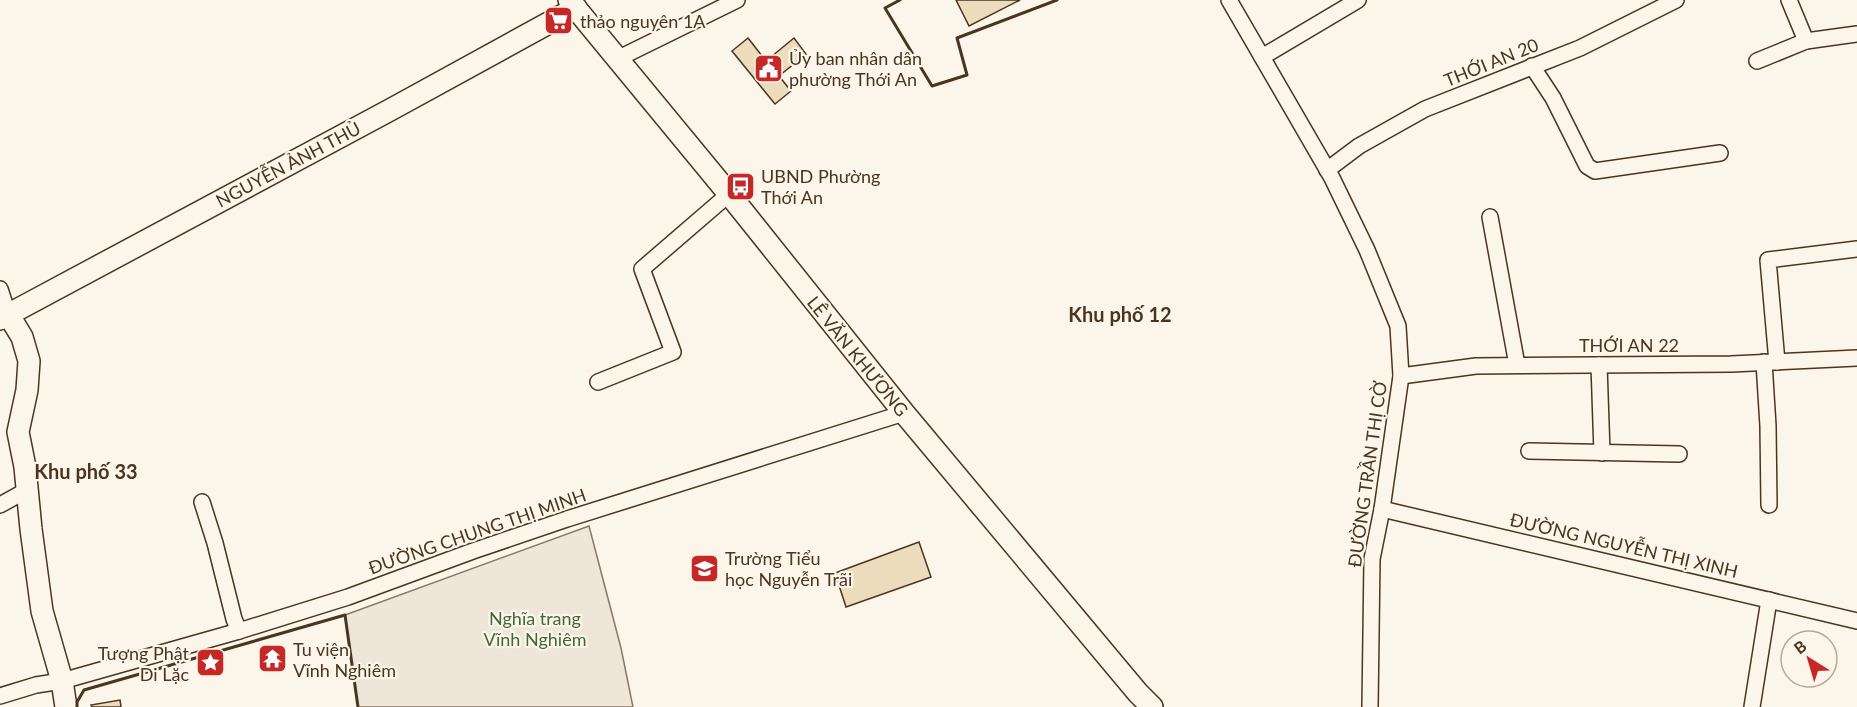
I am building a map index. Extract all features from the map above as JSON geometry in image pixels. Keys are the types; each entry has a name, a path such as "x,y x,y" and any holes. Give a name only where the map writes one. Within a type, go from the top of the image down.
{"main road":[{"name":"LÊ VĂN KHƯƠNG","path":"572,4 729,194 904,413 1152,707"},
{"name":"NGUYỄN ẢNH THỦ","path":"4,317 390,110 572,4"},
{"path":"4,317 22,337 29,361 27,390 18,432 25,467 42,611 62,681 66,707"}],"street":[{"path":"617,58 737,0"},
{"name":"ĐƯỜNG TRẦN THỊ CỜ","path":"1230,0 1327,170 1367,250 1398,326 1401,376 1382,509 1372,559 1370,707"},
{"path":"1262,57 1358,0"},
{"name":"THỚI AN 20","path":"1327,170 1359,146 1425,109 1580,48 1676,0"},
{"path":"1789,0 1806,41"},
{"path":"1757,61 1806,41 1857,34"},
{"path":"1532,66 1553,98 1587,166 1595,171 1720,153"},
{"path":"598,382 673,352 642,269 729,194"},
{"path":"1490,217 1516,365"},
{"path":"1769,505 1768,260 1857,249"},
{"path":"0,289 4,317"},
{"name":"THỚI AN 22","path":"1401,376 1476,366 1857,359"},
{"path":"1599,365 1602,453"},
{"name":"ĐƯỜNG CHUNG THỊ MINH","path":"0,696 239,631 348,597 567,519 904,413"},
{"path":"1529,451 1679,454"},
{"path":"0,505 27,490"},
{"path":"202,502 239,631"},
{"name":"ĐƯỜNG NGUYỄN THỊ XINH","path":"1382,509 1857,621"},
{"path":"1752,707 1769,600"}],"green space":[{"name":"Nghĩa trang Vĩnh Nghiêm","path":"589,526 621,648 633,707 358,707 345,615"}],"building":[{"path":"956,0 1020,0 969,26"},
{"name":"Ủy ban nhân dân phường Thới An","path":"748,38 766,61 794,38 806,54 779,76 791,91 775,104 732,51"},
{"path":"919,542 931,577 846,607 835,573"},
{"path":"120,700 121,707 92,707 91,705"}],"wall":[{"path":"900,0 885,8 932,86 967,75 957,38 1057,0"},
{"path":"77,707 77,702 84,690 345,615 358,707"}],"place":[{"name":"thảo nguyên 1A","path":"559,21"},
{"name":"Ủy ban nhân dân phường Thới An","path":"768,68"},
{"name":"UBND Phường Thới An","path":"740,186"},
{"name":"Trường Tiểu học Nguyễn Trãi","path":"704,568"},
{"name":"Tu viện Vĩnh Nghiêm","path":"272,659"},
{"name":"Tượng Phật Di Lặc","path":"210,663"}],"district":[{"name":"Khu phố 12","path":"1120,314"},
{"name":"Khu phố 33","path":"86,471"}]}
